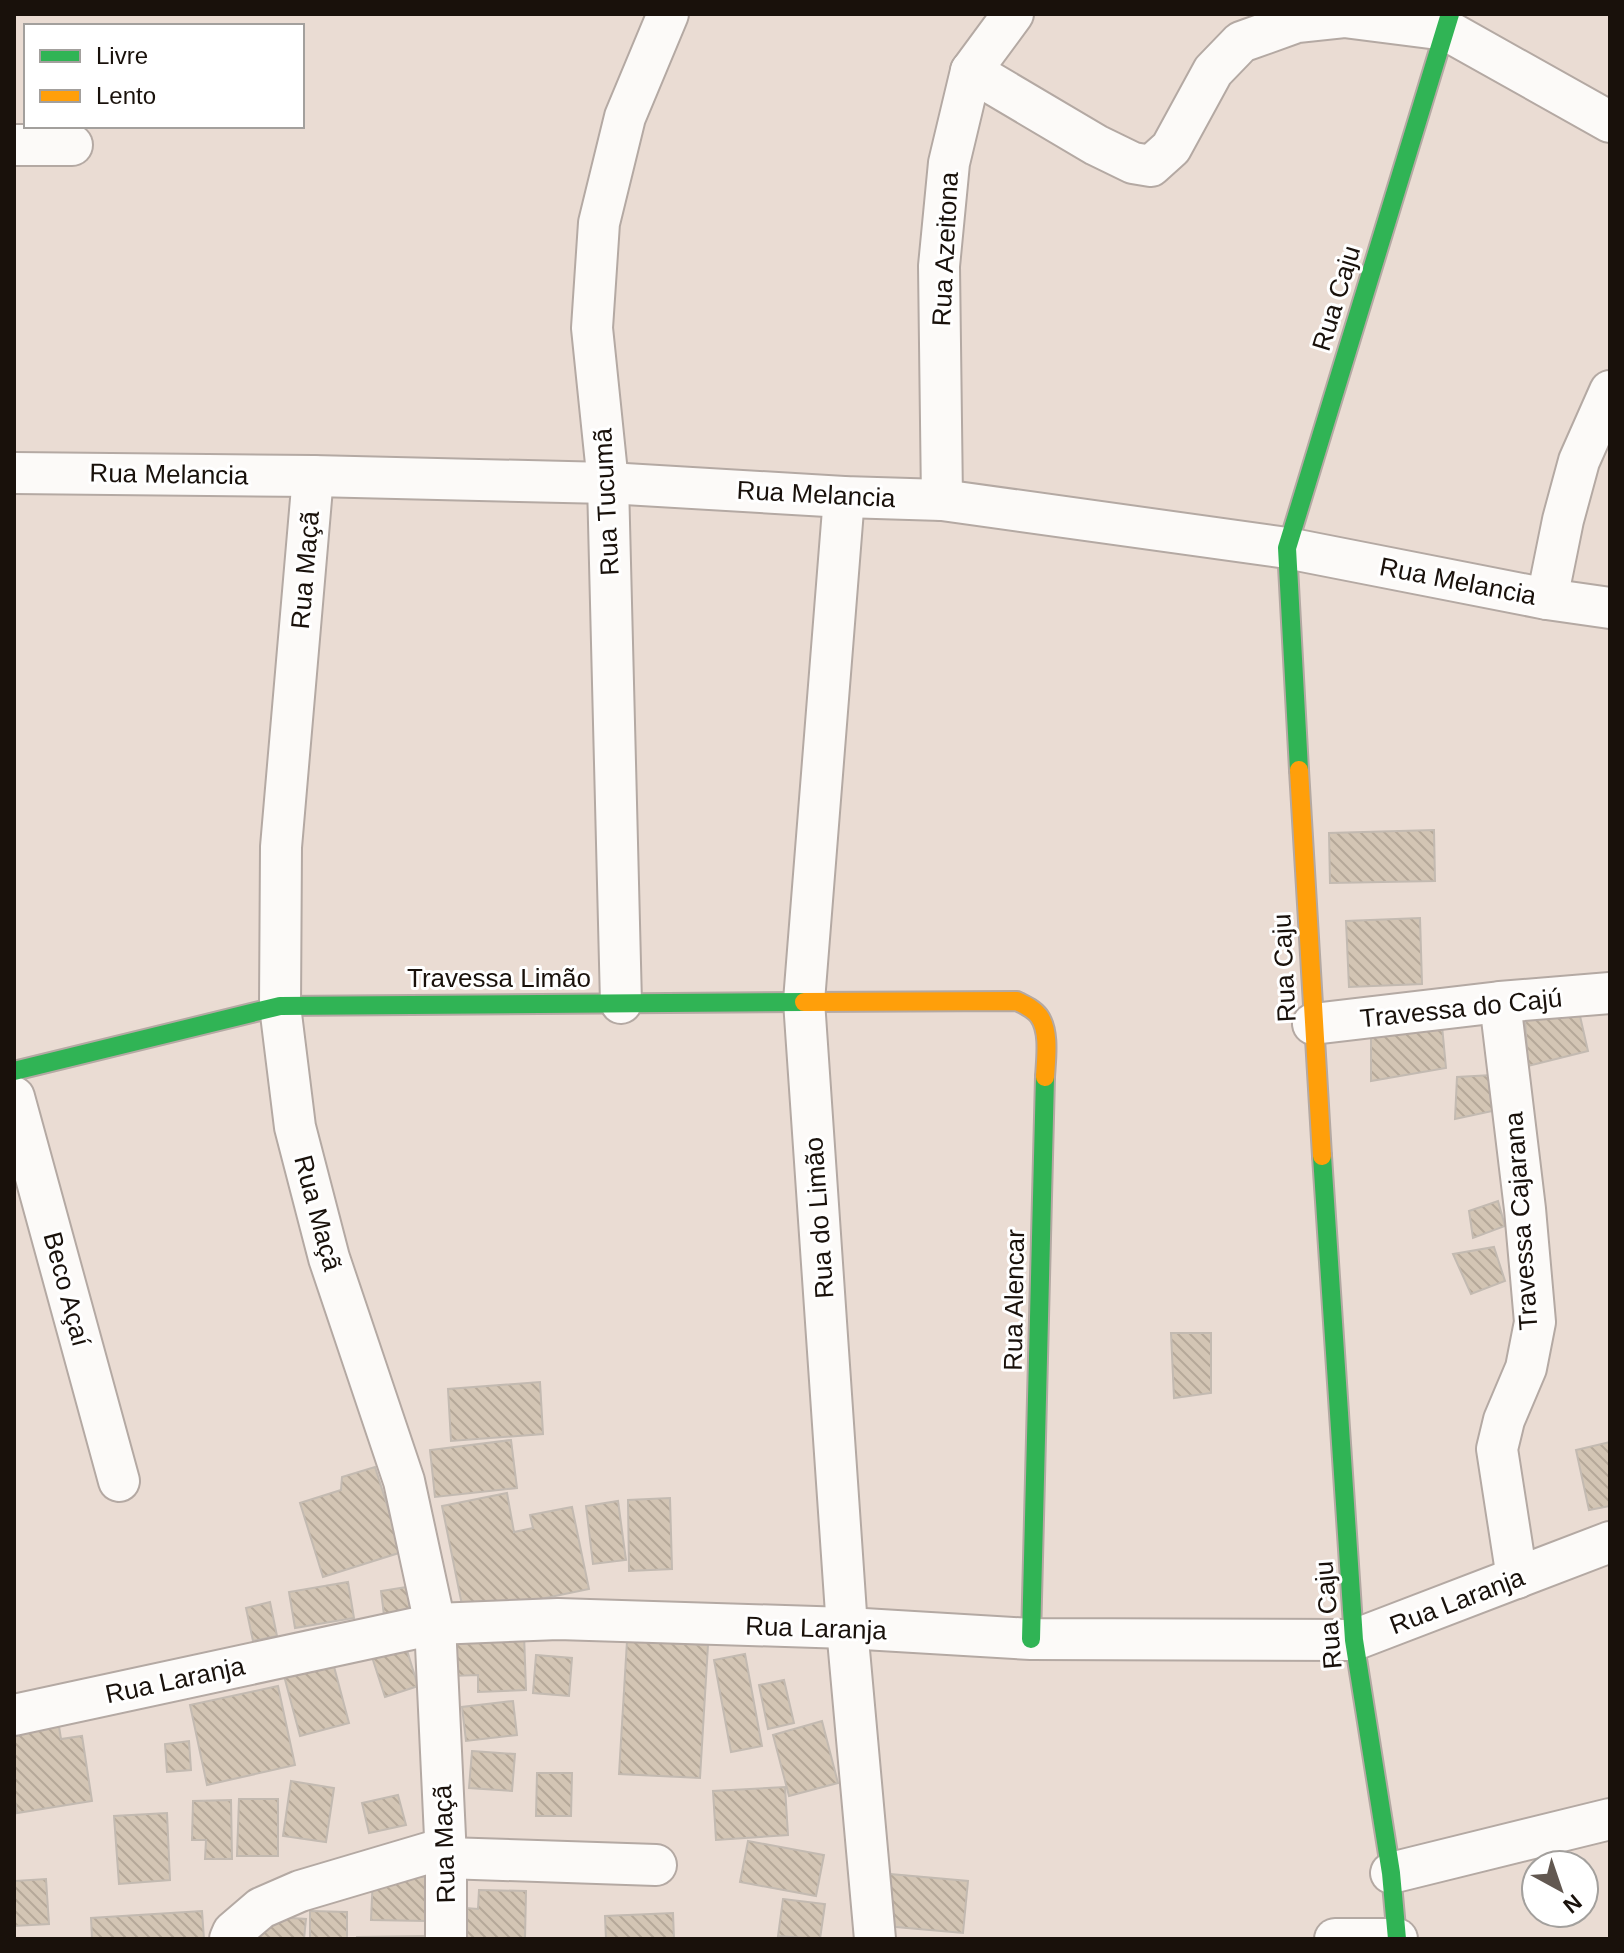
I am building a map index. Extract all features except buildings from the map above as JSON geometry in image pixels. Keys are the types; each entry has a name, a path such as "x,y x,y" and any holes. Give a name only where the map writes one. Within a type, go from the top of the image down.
{"street":[{"name":"Rua Tucumã","path":"621,1003 608,483 592,328 599,223 625,117 668,14"},
{"name":"Rua Azeitona","path":"942,500 939,266 949,163 971,71 1013,14"},
{"path":"971,71 1096,145 1133,163 1151,166 1171,148 1213,71 1241,42 1297,22 1344,17 1448,22 1610,122"},
{"name":"Rua Caju","path":"1397,1939 1391,1873 1354,1640 1313,1024 1287,548 1448,22"},
{"path":"14,145 72,145"},
{"path":"1547,599 1579,461 1610,391"},
{"name":"Rua Melancia","path":"14,473 608,483 942,500 1287,548 1547,599 1610,608"},
{"name":"Rua Maçã","path":"313,476 281,847 280,1006 295,1127 329,1258 404,1481 435,1624 446,1939"},
{"name":"Rua do Limão","path":"844,497 804,1001 847,1628 875,1939"},
{"name":"Travessa do Cajú","path":"1313,1024 1500,1002 1610,993"},
{"name":"Travessa Limão","path":"14,1071 280,1006 992,1001"},
{"name":"Rua Alencar","path":"992,1001 1017,1001 1034,1009 1044,1023 1046,1050 1031,1639"},
{"name":"Travessa Cajarana","path":"1500,1002 1535,1322 1526,1368 1504,1420 1497,1449 1517,1578"},
{"name":"Beco Açaí","path":"14,1097 119,1481"},
{"name":"Rua Laranja","path":"14,1715 435,1624 558,1619 847,1628 1031,1639 1354,1640 1610,1542"},
{"path":"1391,1873 1610,1819"},
{"path":"230,1939 233,1932 261,1908 300,1891 445,1853 656,1865"},
{"path":"1335,1939 1397,1939"}],"traffic: fast":[{"path":"1299,770 1287,548 1450,14"},
{"path":"14,1071 280,1006 804,1002"},
{"path":"1031,1639 1045,1077"},
{"path":"1322,1156 1354,1640 1391,1873 1397,1939"}],"traffic: slow":[{"path":"1299,770 1322,1156"},
{"path":"804,1002 1017,1001 1035,1011 1045,1029 1045,1077"}]}
